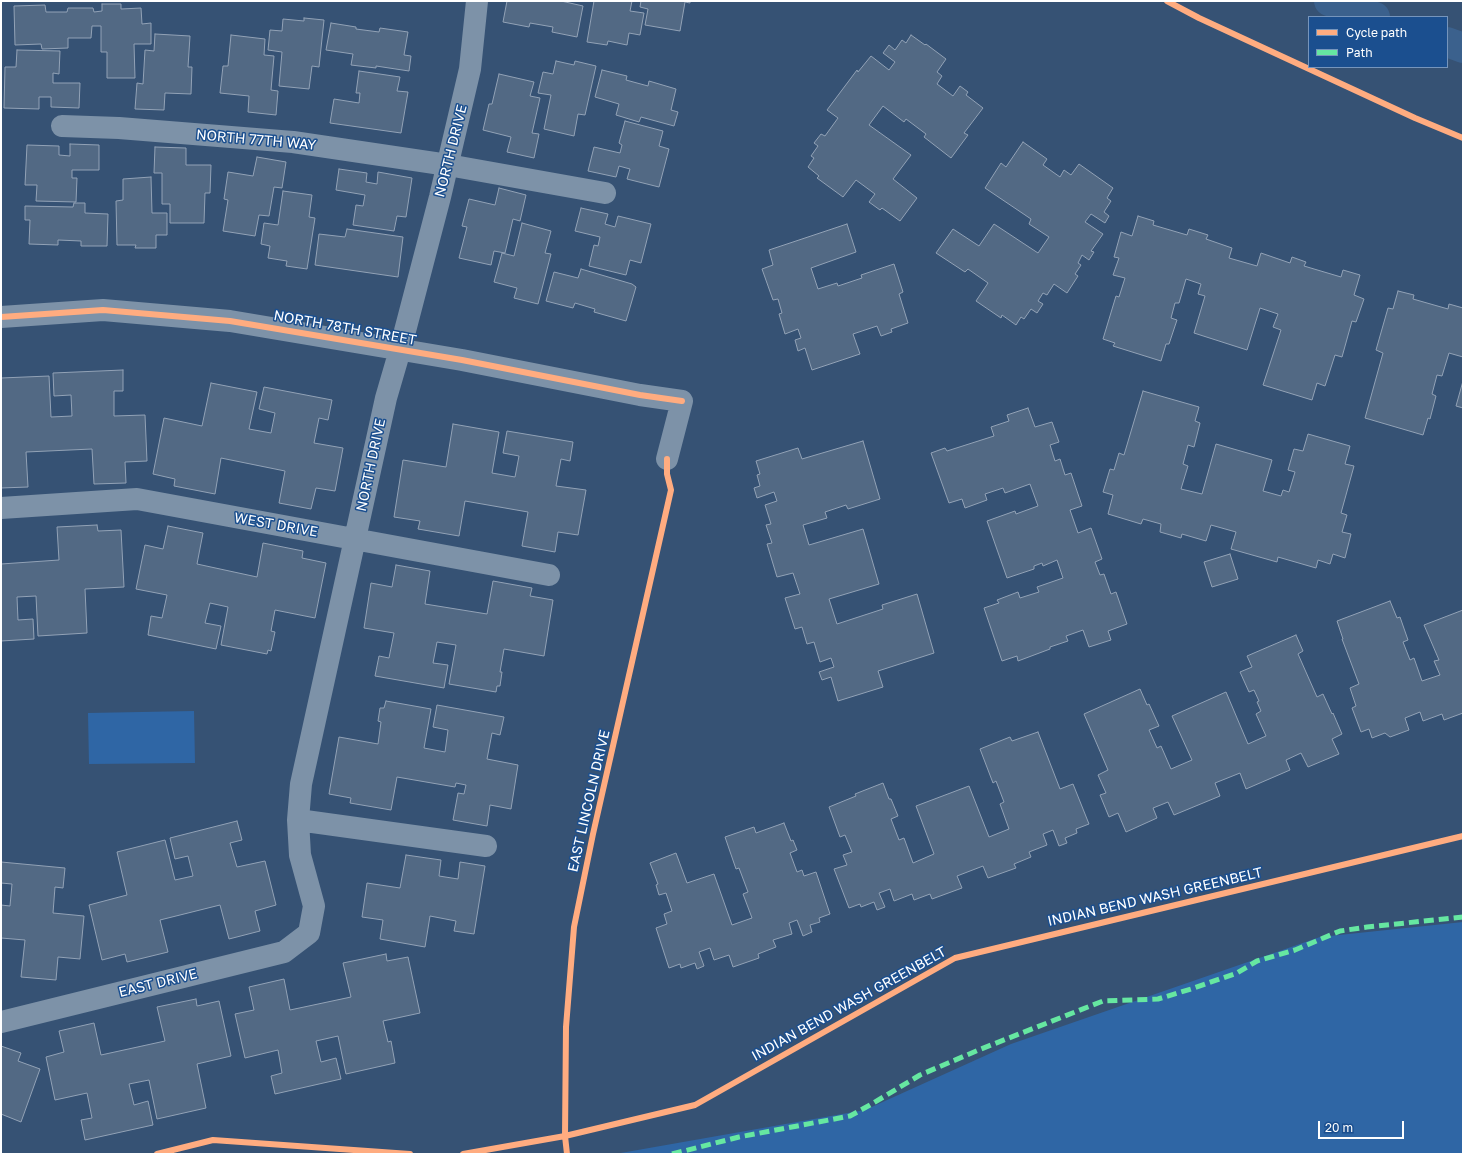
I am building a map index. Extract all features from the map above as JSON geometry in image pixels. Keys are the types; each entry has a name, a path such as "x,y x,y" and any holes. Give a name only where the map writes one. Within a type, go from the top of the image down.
{"street":[{"name":"NORTH DRIVE","path":"309,933 314,906 300,855 298,820 301,784 386,398 448,165 470,69 477,1"},
{"name":"NORTH 77TH WAY","path":"62,126 119,128 293,142 448,165 605,193"},
{"name":"NORTH 78TH STREET","path":"1,317 103,310 230,321 462,360 640,395 682,401 667,459"},
{"name":"WEST DRIVE","path":"1,508 137,499 549,575"},
{"path":"298,820 486,846"},
{"name":"EAST DRIVE","path":"1,1022 284,952 309,933"}],"shaded area":[{"path":"194,711 195,763 89,764 88,713"},
{"path":"1463,922 1463,1154 615,1154 865,1110 1011,1044 1320,937"}],"building":[{"path":"507,1 561,1 583,6 577,37 552,32 553,27 530,23 529,27 503,22"},
{"path":"594,1 632,1 630,11 644,13 640,35 629,33 627,45 608,41 607,45 587,42"},
{"path":"641,1 690,1 690,3 685,2 680,31 645,25 648,9 640,7"},
{"path":"102,4 121,4 121,9 141,8 142,24 151,23 151,44 134,44 135,78 107,78 107,52 101,52 101,26 92,26 91,38 68,38 68,48 42,49 41,44 15,45 14,6 45,5 46,12 67,12 68,8 93,8 94,12 102,11"},
{"path":"304,18 324,20 319,67 312,66 309,89 279,86 282,52 268,50 270,30 282,31 283,19 304,21"},
{"path":"331,23 356,27 356,29 379,32 380,28 408,32 404,55 411,56 409,71 376,66 376,68 351,65 353,54 326,50"},
{"path":"155,34 190,36 188,67 192,67 191,94 165,93 164,110 135,109 137,83 143,84 145,50 154,51"},
{"path":"231,35 265,39 264,55 274,56 271,90 278,91 276,115 248,112 249,96 220,93 223,66 228,66"},
{"path":"911,35 946,59 937,72 942,76 937,84 953,96 960,86 968,92 966,95 983,108 964,133 968,135 951,158 924,137 926,134 906,119 904,122 883,106 869,125 911,155 893,179 917,198 900,221 882,208 880,210 869,202 875,194 856,180 843,197 817,178 819,176 808,167 814,158 811,156 818,146 814,143 821,134 825,136 838,118 827,110 857,70 858,72 871,56 889,70 895,62 883,53 889,45 895,50 902,40 906,43"},
{"path":"17,50 60,51 59,74 53,73 53,83 80,83 79,108 51,107 51,97 39,97 39,109 4,108 5,67 16,67"},
{"path":"556,61 574,65 575,61 596,66 585,115 578,114 574,136 544,129 551,95 538,93 543,72 553,74"},
{"path":"602,70 627,76 626,80 648,86 649,81 676,89 671,110 678,112 674,126 641,117 639,122 616,115 619,104 595,97"},
{"path":"359,71 400,77 397,91 408,92 401,133 330,123 334,99 359,103 360,93 356,93"},
{"path":"499,74 534,82 530,96 540,98 532,133 539,134 534,158 507,152 511,137 483,130 489,104 492,104"},
{"path":"625,121 663,131 659,146 669,149 659,187 627,179 630,169 619,166 616,177 588,171 594,147 620,153 622,145 619,143"},
{"path":"1023,142 1047,159 1043,165 1060,177 1064,170 1071,175 1079,164 1113,188 1107,198 1111,201 1104,212 1109,216 1105,223 1091,214 1085,222 1103,234 1091,251 1094,252 1089,260 1082,255 1078,263 1081,265 1075,274 1078,276 1067,293 1054,284 1047,295 1043,293 1038,301 1043,304 1037,313 1031,309 1024,319 1021,317 1016,325 1002,315 1001,318 976,301 988,283 968,269 965,272 936,253 953,229 979,246 994,224 1038,253 1049,237 1029,224 1031,219 985,188 1001,163 1006,167"},
{"path":"70,144 99,145 99,170 72,170 72,178 77,178 76,202 36,201 37,185 25,185 27,145 59,146 59,155 70,156"},
{"path":"155,147 186,148 186,165 211,165 210,193 205,193 204,223 170,223 170,204 162,204 162,173 154,173"},
{"path":"257,157 286,162 282,188 274,187 269,216 259,215 255,236 223,231 228,200 224,199 228,172 253,176"},
{"path":"339,169 367,173 366,182 377,184 378,172 412,178 406,217 397,216 394,231 353,225 356,205 363,206 365,195 336,190"},
{"path":"151,177 152,213 167,213 167,235 156,235 156,248 135,248 136,245 117,245 116,201 123,200 123,179"},
{"path":"499,188 526,195 520,221 513,219 505,253 494,251 491,265 459,258 467,227 462,226 469,199 495,205"},
{"path":"283,191 312,195 309,217 315,218 307,269 286,266 287,261 268,258 270,246 261,244 264,223 278,225"},
{"path":"74,203 85,203 85,213 108,214 107,246 81,246 81,241 58,240 58,245 29,244 30,220 25,220 25,206 73,207"},
{"path":"581,208 608,214 605,224 615,227 618,216 651,224 641,263 630,260 626,275 589,266 594,245 598,246 600,237 575,231"},
{"path":"1138,216 1154,221 1153,225 1187,235 1189,229 1208,235 1206,239 1232,248 1229,258 1257,266 1261,253 1290,263 1292,257 1306,262 1304,266 1341,277 1343,270 1360,275 1354,295 1364,299 1356,322 1352,321 1342,357 1335,355 1325,386 1317,383 1312,400 1263,385 1281,330 1273,327 1278,314 1260,308 1247,350 1194,333 1205,296 1198,294 1201,284 1186,279 1179,303 1175,303 1171,318 1177,320 1169,344 1166,344 1161,361 1113,346 1115,343 1103,339 1116,296 1119,297 1125,278 1113,275 1119,258 1114,257 1121,232 1132,236"},
{"path":"522,223 551,231 545,253 551,254 538,304 514,298 517,288 494,282 502,253 514,256"},
{"path":"847,224 856,252 811,268 818,289 837,283 838,286 862,278 861,275 894,264 903,292 899,294 908,323 891,329 892,332 881,336 877,326 853,334 860,354 812,370 805,348 798,351 795,340 801,338 798,329 785,334 779,314 782,313 778,299 773,300 762,269 773,265 769,250"},
{"path":"347,229 403,237 398,277 315,265 319,234 345,237"},
{"path":"581,269 632,284 636,287 626,321 594,312 595,309 575,303 573,308 546,301 554,272 578,278"},
{"path":"1398,291 1414,295 1413,299 1448,309 1449,304 1463,308 1463,357 1449,353 1442,376 1437,375 1432,394 1436,396 1430,419 1428,418 1423,435 1365,418 1383,353 1376,350 1388,308 1393,309"},
{"path":"123,370 123,391 114,391 114,416 145,415 147,461 125,462 126,483 94,484 92,449 26,452 28,487 1,488 1,378 49,376 51,417 72,416 71,395 54,396 53,373"},
{"path":"1463,381 1463,408 1456,406"},
{"path":"211,383 257,392 249,429 271,433 275,413 259,409 264,387 332,400 328,420 319,418 314,443 343,448 335,491 316,488 311,509 279,503 285,471 221,458 215,494 174,486 175,479 153,474 164,418 202,426"},
{"path":"1143,391 1199,407 1195,421 1200,423 1194,447 1188,445 1183,464 1188,466 1181,489 1202,494 1216,444 1272,460 1263,491 1281,496 1283,490 1289,492 1295,472 1288,470 1294,449 1303,451 1308,434 1350,446 1345,464 1354,466 1341,513 1347,515 1342,532 1351,534 1345,558 1333,554 1330,564 1318,560 1316,568 1278,557 1277,562 1231,549 1236,532 1211,525 1206,541 1182,534 1181,538 1160,532 1161,524 1143,519 1141,524 1108,514 1113,495 1103,492 1110,469 1114,470 1119,453 1124,455"},
{"path":"1028,408 1035,427 1052,422 1059,442 1050,445 1055,461 1060,459 1065,475 1071,473 1082,506 1070,510 1078,533 1091,528 1102,559 1095,562 1100,575 1104,574 1111,594 1116,592 1127,624 1108,631 1111,640 1089,647 1083,630 1066,636 1068,641 1050,647 1050,649 1018,661 1017,656 1002,661 984,608 999,603 997,600 1018,592 1020,598 1039,592 1037,587 1063,578 1057,560 1043,566 1042,563 1034,566 1034,569 1007,578 987,521 1015,511 1016,514 1038,506 1030,484 1005,493 1003,488 985,494 987,500 965,508 962,499 949,503 931,453 945,448 947,451 994,436 991,427 1009,421 1007,415"},
{"path":"453,424 499,432 492,473 515,477 519,456 503,453 507,431 573,442 570,461 561,459 556,486 586,490 578,535 558,532 555,552 522,546 528,512 465,501 459,536 418,529 420,521 394,517 403,460 446,467"},
{"path":"863,441 880,499 848,509 846,505 825,512 827,518 803,525 809,545 863,529 879,584 829,599 837,624 883,609 882,605 917,594 934,653 878,671 883,687 838,701 831,677 822,680 819,672 834,667 831,658 820,662 814,642 807,644 802,627 795,629 785,598 800,594 793,573 777,577 767,544 772,543 766,525 771,524 765,505 777,501 774,492 757,498 754,488 760,486 757,475 760,474 756,461 798,448 802,459"},
{"path":"97,525 98,531 121,530 124,587 85,589 87,633 38,636 36,596 17,597 18,620 33,619 34,639 1,641 1,564 59,560 57,527"},
{"path":"168,526 203,533 197,564 257,577 263,543 303,551 302,558 326,563 315,618 275,610 271,631 275,632 271,651 268,650 267,654 221,645 228,607 210,603 205,623 221,626 216,649 148,635 151,616 162,618 167,595 136,589 145,545 163,549"},
{"path":"1230,554 1238,579 1212,587 1204,562"},
{"path":"396,565 430,571 425,604 487,614 493,581 532,588 530,596 553,600 544,656 504,649 500,672 502,672 500,686 497,686 496,692 449,684 456,645 437,642 433,663 448,665 444,688 375,676 379,656 389,658 394,633 364,628 371,583 392,587"},
{"path":"1390,601 1397,618 1400,617 1408,640 1403,642 1410,660 1414,658 1422,681 1440,675 1434,661 1439,660 1424,625 1463,610 1463,713 1444,720 1442,714 1423,721 1420,712 1405,718 1409,730 1390,737 1385,733 1372,738 1369,729 1361,732 1352,708 1356,706 1350,688 1359,684 1342,639 1337,621"},
{"path":"1296,635 1303,651 1298,654 1317,697 1323,694 1342,734 1332,739 1339,754 1308,767 1301,753 1286,760 1290,770 1246,789 1240,773 1215,783 1220,796 1174,815 1168,802 1153,808 1157,818 1126,832 1118,813 1109,817 1100,795 1106,793 1098,775 1108,770 1084,714 1140,689 1159,726 1149,730 1157,748 1161,746 1171,769 1192,760 1172,716 1226,692 1248,744 1266,736 1256,714 1261,711 1257,702 1259,701 1254,690 1249,692 1240,672 1252,667 1247,656"},
{"path":"386,701 431,709 424,748 445,752 448,730 433,727 437,705 504,717 500,735 492,733 487,759 518,765 511,809 490,805 487,826 453,820 458,793 464,794 466,785 456,783 455,787 397,777 391,810 350,803 351,798 329,794 339,737 378,744 381,722 378,721 380,708 384,708"},
{"path":"1038,732 1060,789 1073,784 1089,824 1076,829 1077,833 1065,838 1067,843 1059,846 1053,830 1043,834 1047,845 1029,852 1031,857 1014,864 1016,868 988,878 983,866 957,876 962,888 932,899 930,894 914,900 912,894 894,901 890,889 879,893 885,907 877,910 874,902 861,907 860,904 849,908 834,869 847,865 843,855 852,852 845,835 840,837 829,807 856,796 855,794 883,783 898,816 891,819 899,840 904,838 913,863 934,854 916,806 969,786 989,837 1009,829 1000,804 1004,802 996,781 993,783 980,749 1010,737 1012,741"},
{"path":"237,821 242,840 230,843 237,867 265,861 276,905 255,911 260,931 229,939 220,905 160,920 168,952 127,962 125,954 102,960 89,905 127,895 117,852 165,840 175,880 193,876 188,856 175,859 170,838"},
{"path":"784,823 791,841 793,840 797,850 790,853 797,872 802,870 804,876 816,872 830,914 819,918 820,922 810,925 812,932 803,936 797,920 789,923 792,934 773,940 776,947 758,954 759,958 733,967 729,955 714,960 710,948 699,952 704,966 697,969 695,963 681,968 680,964 669,968 656,928 667,924 664,914 672,911 666,893 659,895 656,885 658,884 650,863 676,853 687,883 714,874 732,925 752,918 743,894 748,892 739,868 736,869 725,837 754,827 756,833"},
{"path":"406,855 441,860 439,876 458,879 460,862 485,866 474,934 454,931 456,921 430,916 425,947 380,939 383,920 362,917 367,883 400,888"},
{"path":"1,862 65,868 63,888 55,887 53,913 84,916 80,959 58,957 56,980 21,977 25,940 1,938 1,905 10,906 12,884 1,883"},
{"path":"386,954 387,961 408,957 420,1013 383,1021 388,1042 391,1041 395,1063 346,1074 338,1036 316,1041 321,1062 336,1058 341,1079 275,1094 271,1076 282,1073 278,1050 245,1058 235,1014 254,1010 249,987 284,979 290,1010 351,997 343,963"},
{"path":"196,999 197,1006 219,1001 231,1056 197,1064 206,1108 157,1119 149,1080 129,1084 134,1105 148,1101 153,1125 85,1140 81,1120 92,1118 87,1093 55,1100 46,1057 64,1052 59,1031 94,1023 101,1055 165,1041 157,1007"},
{"path":"1,1046 21,1053 18,1061 40,1069 21,1122 1,1114"}],"waterway":[{"path":"1329,1 1372,16"},
{"path":"1448,42 1463,48"}],"marked path":[{"path":"672,1154 739,1137 850,1116 920,1075 981,1049 1103,1001 1158,999 1237,973 1257,961 1295,950 1340,931 1463,917"}],"cycle path":[{"path":"1167,1 1199,18 1415,118 1463,138"},
{"path":"1,317 103,310 230,321 462,360 640,395 682,401"},
{"name":"EAST LINCOLN DRIVE","path":"567,1154 565,1136 566,1027 574,927 593,834 671,490 667,474 667,459"},
{"name":"INDIAN BEND WASH GREENBELT","path":"463,1154 565,1136 695,1105 955,958 1463,836"},
{"path":"157,1154 213,1140 410,1154"}]}
